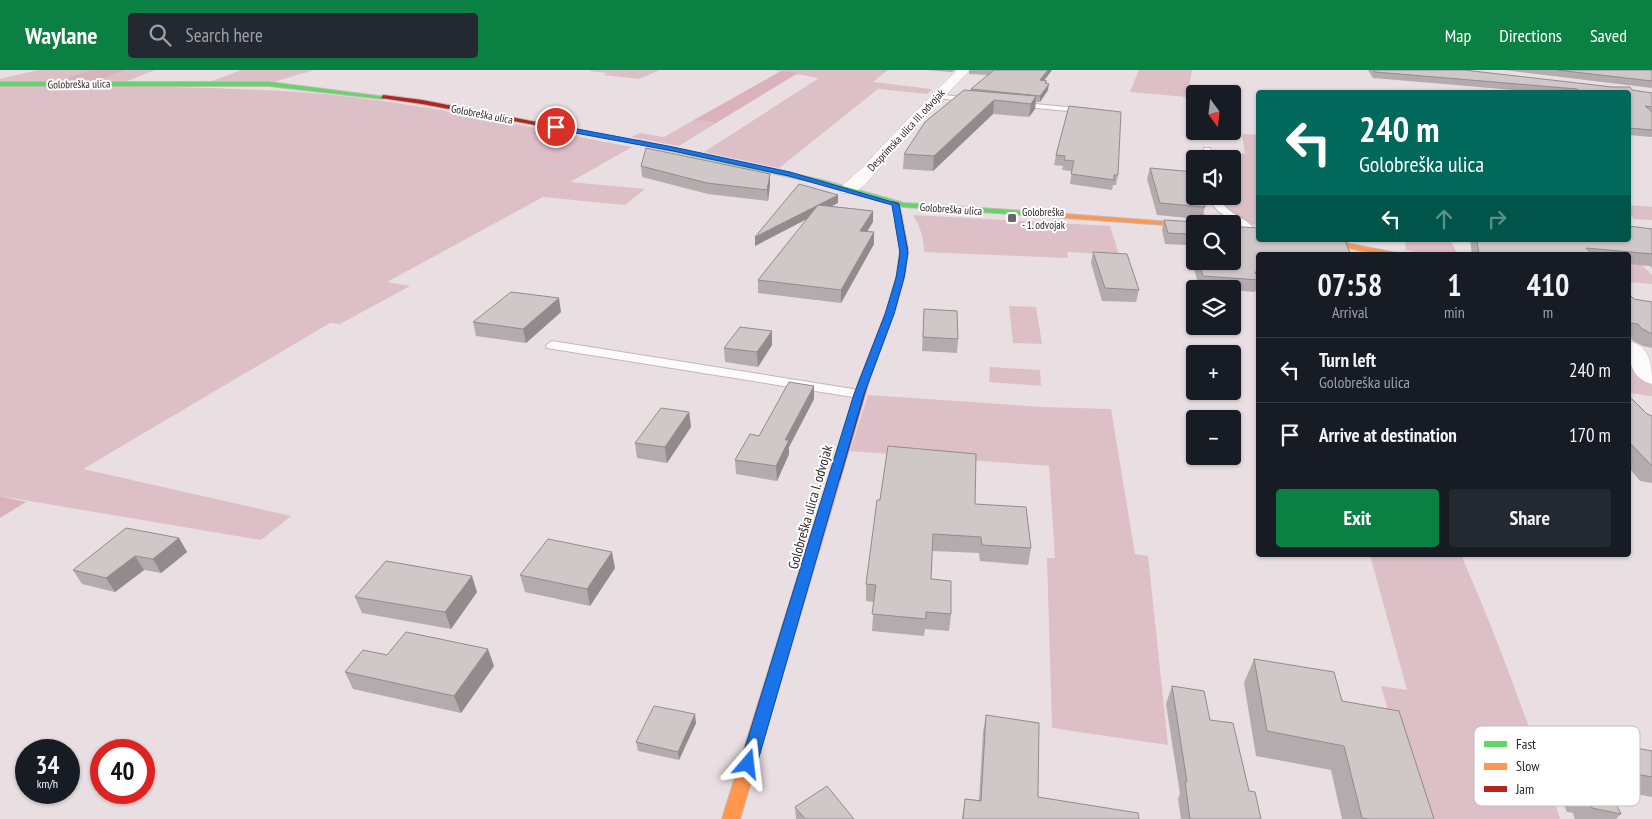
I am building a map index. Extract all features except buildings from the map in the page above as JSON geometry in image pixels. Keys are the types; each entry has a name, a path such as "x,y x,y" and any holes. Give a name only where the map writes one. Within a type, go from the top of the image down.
{"street":[{"name":"Desprimska ulica III. odvojak","path":"848,189 868,171 937,96 964,70"},
{"name":"Golobreška ulica","path":"0,84 190,83 269,84 318,88 422,102 673,149 848,189 895,204 1186,224"},
{"name":"Golobreška ulica I. odvojak","path":"731,819 859,394 889,314 900,278 904,253 895,204"},
{"path":"1241,229 1255,231"},
{"path":"1328,242 1380,252"},
{"path":"1631,351 1652,377"}],"lane":[{"path":"937,96 986,101"},
{"path":"1006,103 1095,112"},
{"path":"1216,205 1220,210 1244,222 1255,231"},
{"path":"552,345 859,394"}],"path":[{"path":"0,168 218,101"}],"shaded area":[{"path":"38,70 90,70 54,82 0,83 0,79"},
{"path":"90,70 126,70 94,82 54,82"},
{"path":"126,70 155,70 125,82 94,82"},
{"path":"242,70 314,70 274,82 212,81"},
{"path":"660,70 639,79 603,75 607,73 589,71"},
{"path":"773,70 888,70 873,82 932,89 927,94 878,89 779,168 704,152 819,78"},
{"path":"1139,70 1192,70 1189,85 1186,85 1186,97 1130,92"},
{"path":"781,71 798,73 716,123 694,120"},
{"path":"0,87 156,87 272,90 392,102 632,147 570,182 645,189 625,205 543,197 387,282 410,286 340,324 330,323 83,469 291,516 261,540 0,496"},
{"path":"694,120 716,123 679,146 631,137 640,133 664,137"},
{"path":"1242,134 1256,135 1256,226 1241,219 1241,215 1233,215 1224,210 1222,205 1241,205 1241,154 1245,154"},
{"path":"1631,205 1652,207 1652,220 1634,219 1631,216"},
{"path":"913,215 1110,226 1119,255 1067,252 1068,258 924,252 921,232"},
{"path":"1405,242 1451,242 1456,252 1416,252 1406,250"},
{"path":"1631,255 1652,275 1652,284 1631,282"},
{"path":"1009,306 1036,307 1042,344 1013,343"},
{"path":"1631,360 1652,386 1652,396 1631,393"},
{"path":"990,367 1040,370 1041,386 989,382"},
{"path":"868,395 1043,407 1111,409 1135,554 1148,556 1168,745 1052,728 1047,558 1055,558 1049,466 850,451"},
{"path":"0,496 26,502 0,518"},
{"path":"1371,557 1462,557 1529,726 1474,726 1474,806 1556,806 1560,819 1419,819 1381,686 1407,690"}],"traffic: fast":[{"path":"0,84 269,84 383,97"},
{"path":"637,142 822,182 904,205 1024,213"}],"traffic: slow":[{"path":"1024,213 1186,224"},
{"path":"1328,242 1380,252"},
{"path":"731,819 834,480"}],"traffic: jam":[{"path":"383,97 422,102 637,142"},
{"path":"834,480 864,381 891,310 901,274 904,249 895,203"}],"place":[{"name":"Golobreška - 1. odvojak","path":"1012,218"}],"route":[{"path":"556,127 790,174 895,204 904,253 900,278 889,314 859,394 748,764"}]}
